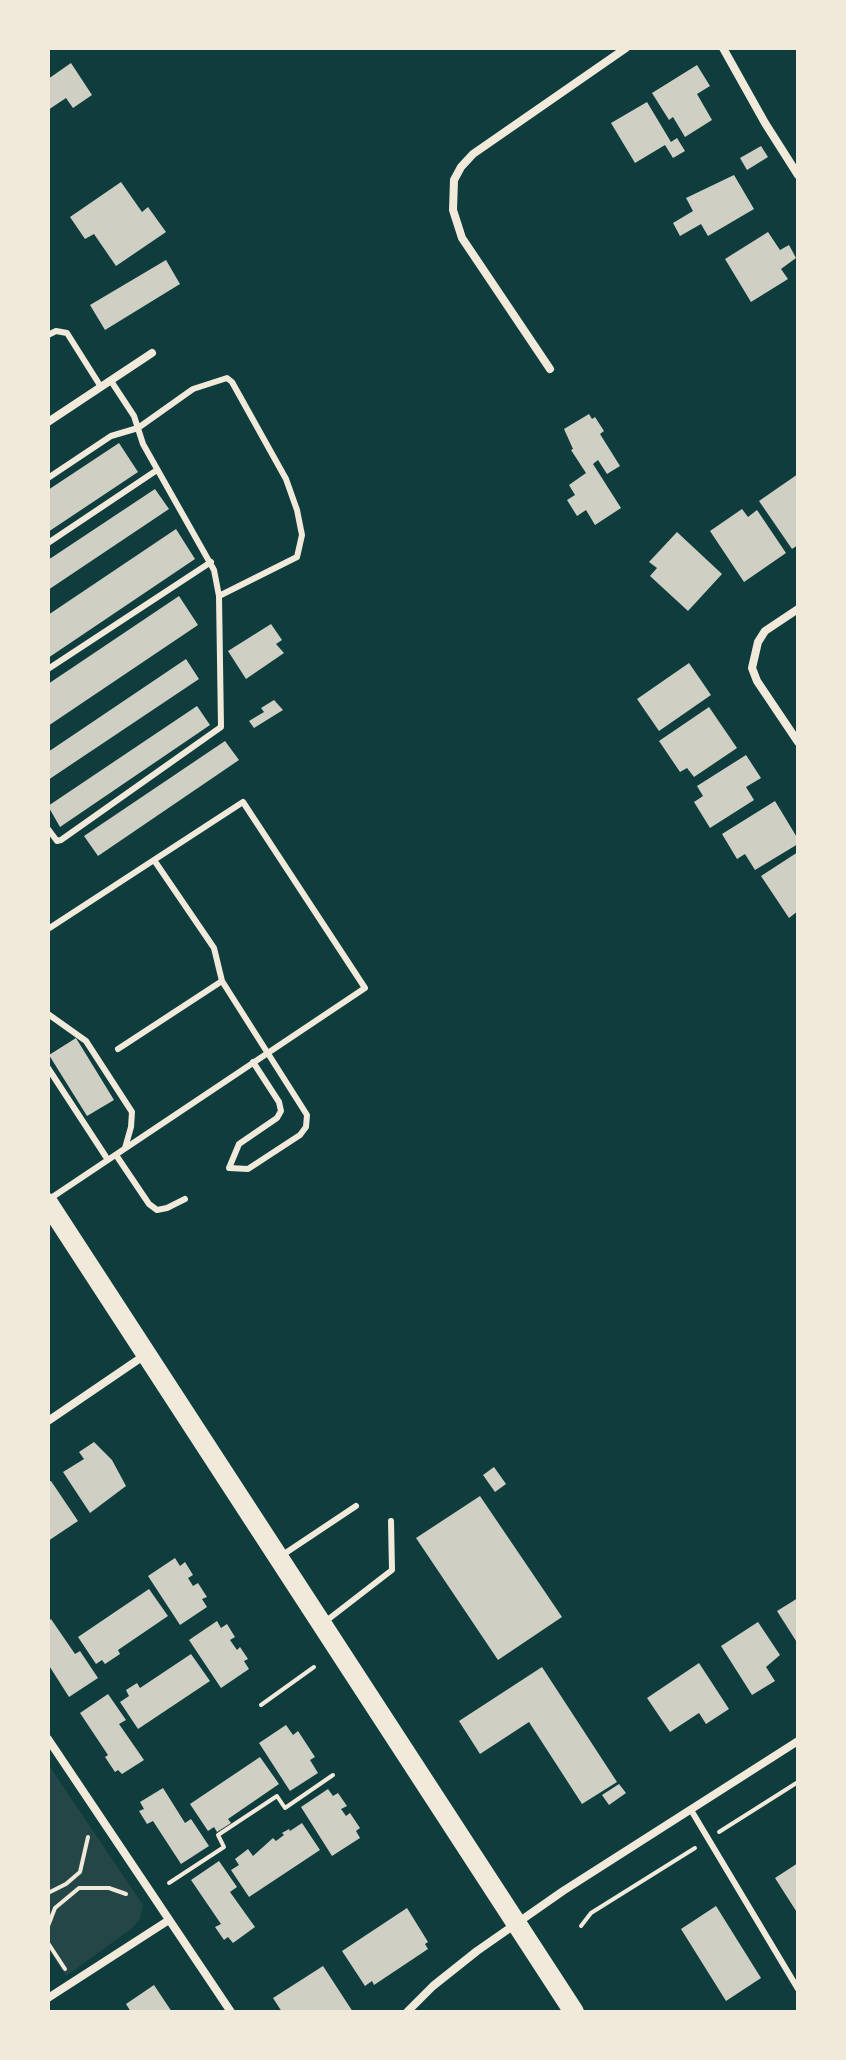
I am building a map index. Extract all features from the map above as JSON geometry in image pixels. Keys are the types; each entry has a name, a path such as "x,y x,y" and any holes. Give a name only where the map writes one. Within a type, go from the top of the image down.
{"main road":[{"path":"48,1202 574,2012"}],"street":[{"path":"550,369 462,238 453,210 454,180 473,154 626,48"},
{"path":"723,48 798,175"},
{"path":"48,422 152,353"},
{"path":"798,609 765,631 758,642 752,668 757,681 798,742"},
{"path":"48,1421 146,1354"},
{"path":"48,1739 228,2011"},
{"path":"407,2012 455,1969 516,1925 798,1741"},
{"path":"48,1998 169,1920"}],"lane":[{"path":"48,335 56,331 67,333 101,387"},
{"path":"48,478 111,436 138,428 193,389 227,378 286,479 302,535 297,557 219,596"},
{"path":"48,829 57,841 61,840 221,727 219,596 211,562 143,444 134,416 111,381"},
{"path":"48,543 157,470"},
{"path":"48,669 211,562"},
{"path":"48,929 243,802 365,988 48,1202"},
{"path":"154,860 214,948 222,981 307,1115 306,1127 300,1135 248,1169 229,1168 239,1144 277,1118 281,1111 279,1102 253,1062"},
{"path":"118,1049 222,981"},
{"path":"48,1014 86,1041 132,1112 125,1148"},
{"path":"48,1068 108,1160"},
{"path":"116,1155 149,1204 157,1210 185,1199"},
{"path":"278,1558 356,1506"},
{"path":"321,1625 392,1570 391,1521"},
{"path":"691,1810 798,1989"}],"path":[{"path":"261,1705 314,1667"},
{"path":"169,1883 224,1847 218,1835 277,1796 285,1808 333,1775"},
{"path":"581,1926 591,1913 798,1782"},
{"path":"48,1893 80,1872 88,1837"},
{"path":"64,1885 70,1894"},
{"path":"48,1926 55,1908 79,1888 109,1888 126,1894"},
{"path":"48,1943 73,1981"}],"shaded area":[{"path":"48,1764 143,1905 140,1919 131,1929 66,1976 48,1949"}],"building":[{"path":"71,63 92,95 73,108 66,98 48,110 48,79"},
{"path":"697,65 710,86 697,94 712,120 685,137 673,117 669,120 652,93"},
{"path":"647,102 671,142 677,138 685,151 673,158 665,145 635,163 611,123"},
{"path":"761,146 768,157 747,170 740,158"},
{"path":"734,175 754,209 708,236 701,224 680,236 673,223 693,211 686,198"},
{"path":"121,182 142,212 148,207 166,232 116,266 94,234 85,239 70,217"},
{"path":"768,232 780,250 789,245 796,258 781,269 788,279 751,302 725,259"},
{"path":"166,260 180,284 105,330 90,305"},
{"path":"589,414 592,419 595,417 604,431 600,434 620,466 607,474 598,460 593,464 621,508 595,525 586,510 577,516 567,500 575,495 569,485 586,473 571,450 564,429"},
{"path":"119,443 138,472 48,532 48,490"},
{"path":"798,474 798,545 792,549 759,501"},
{"path":"155,489 169,509 48,590 48,560"},
{"path":"742,509 748,517 757,510 786,553 744,582 710,531"},
{"path":"176,529 195,559 48,658 48,615"},
{"path":"677,532 722,574 688,611 650,576 657,568 649,562"},
{"path":"179,596 198,625 48,726 48,684"},
{"path":"271,624 282,640 276,644 284,653 246,679 228,651"},
{"path":"186,659 199,679 48,780 48,752"},
{"path":"689,663 711,695 659,731 637,699"},
{"path":"274,700 283,710 254,728 249,721 264,712 261,708"},
{"path":"197,706 210,725 60,827 48,806"},
{"path":"709,707 737,748 694,777 687,768 680,772 659,741"},
{"path":"225,741 239,760 98,856 84,836"},
{"path":"746,755 761,778 746,787 754,800 710,828 694,802 703,796 697,786"},
{"path":"775,801 798,844 755,870 745,854 737,859 722,834"},
{"path":"798,852 798,911 789,918 761,876"},
{"path":"76,1038 114,1100 87,1116 49,1055"},
{"path":"94,1442 112,1460 126,1486 90,1513 63,1472 84,1459 79,1452"},
{"path":"494,1467 506,1484 495,1492 483,1475"},
{"path":"51,1481 78,1521 48,1541 48,1482"},
{"path":"480,1496 562,1617 498,1660 416,1538"},
{"path":"175,1558 180,1566 185,1562 193,1575 188,1578 193,1586 198,1583 207,1597 202,1599 207,1607 180,1625 148,1576"},
{"path":"149,1589 168,1616 118,1650 120,1654 105,1664 102,1660 96,1664 78,1637"},
{"path":"798,1598 798,1644 777,1611"},
{"path":"51,1619 75,1654 80,1651 98,1678 69,1697 48,1664 48,1622"},
{"path":"217,1621 221,1628 227,1624 235,1637 230,1640 237,1650 240,1647 248,1659 244,1661 249,1669 221,1688 189,1640"},
{"path":"758,1622 780,1655 766,1667 775,1681 752,1695 721,1646"},
{"path":"191,1654 210,1681 138,1729 120,1702 129,1696 126,1690 137,1683 140,1688"},
{"path":"699,1663 729,1709 706,1724 699,1713 670,1732 647,1698"},
{"path":"542,1667 617,1782 582,1804 529,1722 480,1754 459,1721"},
{"path":"108,1694 126,1720 119,1724 144,1760 122,1774 118,1770 115,1772 105,1757 108,1755 80,1713"},
{"path":"286,1725 293,1735 298,1731 315,1757 310,1760 318,1773 290,1791 259,1743"},
{"path":"260,1757 279,1784 228,1819 231,1823 217,1832 214,1827 208,1831 190,1804"},
{"path":"619,1784 626,1793 609,1805 602,1795"},
{"path":"163,1788 185,1823 191,1819 209,1846 181,1864 153,1821 147,1824 139,1811 144,1809 140,1802"},
{"path":"328,1789 333,1796 338,1793 347,1806 341,1809 346,1816 350,1813 360,1828 356,1831 360,1838 332,1856 301,1807"},
{"path":"302,1823 320,1850 249,1897 231,1870 239,1865 235,1859 248,1849 253,1856 273,1838 276,1841 284,1835 282,1833"},
{"path":"219,1861 237,1887 230,1892 255,1927 233,1943 228,1937 224,1940 215,1927 221,1924 191,1880"},
{"path":"798,1863 798,1914 775,1878"},
{"path":"716,1906 761,1978 726,2001 681,1929"},
{"path":"407,1908 428,1942 425,1944 428,1949 374,1985 372,1981 365,1986 342,1951"},
{"path":"323,1966 353,2012 282,2012 273,1998"},
{"path":"154,1985 172,2012 131,2012 126,2004"}]}
